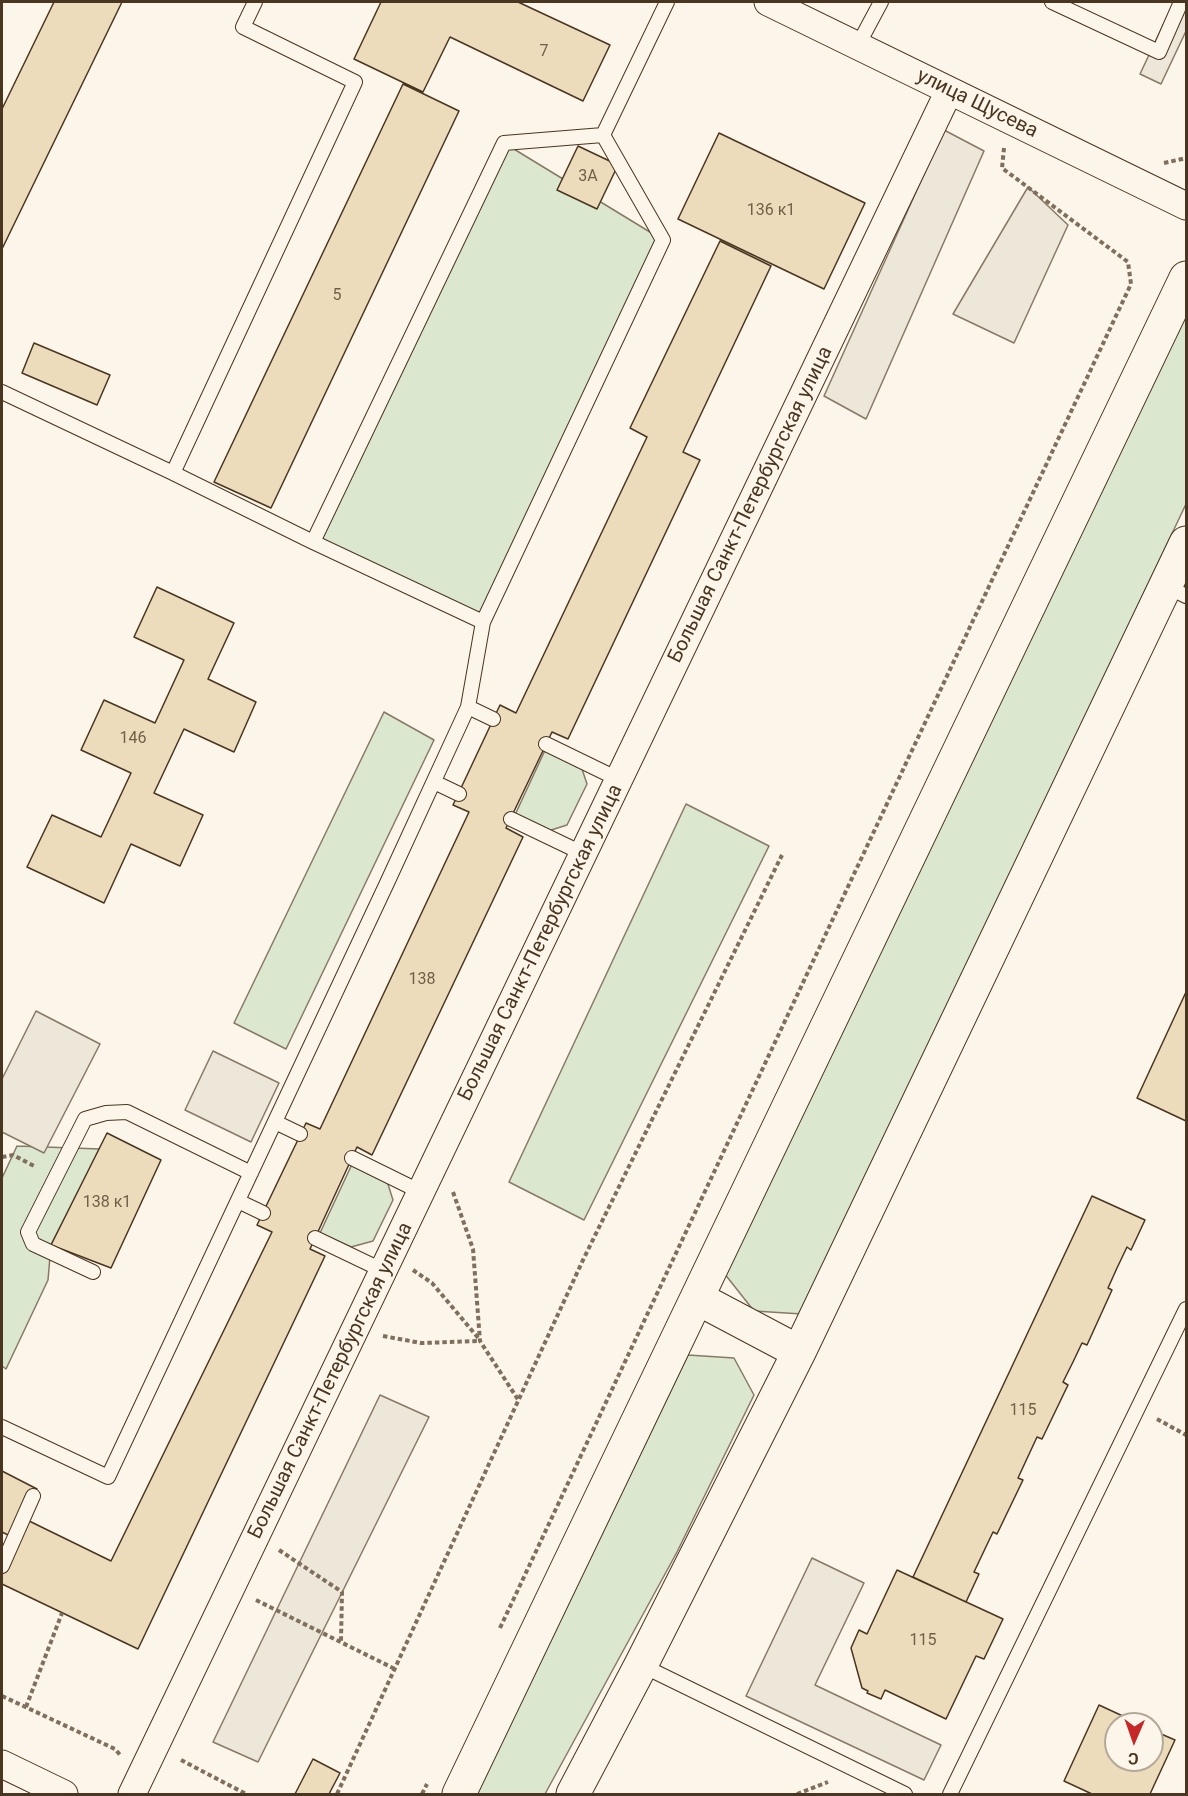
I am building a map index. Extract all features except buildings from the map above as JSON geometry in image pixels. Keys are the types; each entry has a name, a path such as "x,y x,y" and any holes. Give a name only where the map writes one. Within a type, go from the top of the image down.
{"main road":[{"path":"459,1794 1186,278"},
{"path":"573,1794 800,1352 1176,591 1186,543"},
{"path":"697,1298 800,1352"}],"street":[{"name":"улица Щусева","path":"768,2 1186,206"},
{"name":"Большая Санкт-Петербургская улица","path":"136,1787 949,91"},
{"path":"2,1764 64,1794"}],"lane":[{"path":"173,473 355,82 243,27 255,2"},
{"path":"603,135 667,2"},
{"path":"858,45 881,2"},
{"path":"1052,2 1159,52 1181,2"},
{"path":"313,542 504,143 603,135"},
{"path":"2,1427 108,1477 434,782 468,707 483,622 663,240 603,135"},
{"path":"2,392 483,622"},
{"path":"468,707 493,719"},
{"path":"546,744 620,780"},
{"path":"434,782 459,794"},
{"path":"511,819 584,854"},
{"path":"93,1272 33,1244 28,1232 85,1119 106,1113 127,1112 251,1173"},
{"path":"274,1122 300,1134"},
{"path":"352,1158 421,1192"},
{"path":"238,1201 263,1213"},
{"path":"315,1238 388,1263"},
{"path":"951,1794 1186,1309"},
{"path":"2,1566 33,1496"},
{"path":"641,1665 905,1794"}],"path":[{"path":"498,1633 1131,284 1128,262 1002,168 1006,132 1011,121"},
{"path":"1162,164 1186,158"},
{"path":"337,1794 583,1260 782,855"},
{"path":"2,1157 13,1155 56,1177"},
{"path":"439,1155 473,1249 480,1341"},
{"path":"388,1263 432,1283 480,1341 519,1402"},
{"path":"355,1331 421,1342 480,1341"},
{"path":"1138,1409 1186,1435"},
{"path":"257,1535 342,1592 341,1641"},
{"path":"232,1587 395,1669"},
{"path":"26,1707 62,1613"},
{"path":"2,1696 116,1749 136,1787"},
{"path":"155,1746 246,1794"},
{"path":"422,1794 427,1784"}],"green space":[{"path":"504,143 663,240 483,622 313,542"},
{"path":"1186,315 1186,504 802,1314 754,1311 724,1273"},
{"path":"384,712 434,740 286,1049 234,1023"},
{"path":"547,746 580,763 587,784 567,825 545,832 514,817"},
{"path":"686,804 769,846 584,1220 509,1182"},
{"path":"17,1146 100,1149 51,1245 48,1280 6,1369 2,1366 2,1178"},
{"path":"353,1162 386,1178 393,1200 373,1241 351,1247 320,1233"},
{"path":"688,1355 734,1358 754,1395 677,1552 545,1794 477,1794"}],"shaded area":[{"path":"1174,2 1186,2 1186,31 1161,84 1140,74"},
{"path":"944,130 984,151 866,419 824,396"},
{"path":"1028,187 1068,225 1014,343 953,314"},
{"path":"36,1011 100,1044 44,1153 2,1132 2,1079"},
{"path":"213,1051 279,1083 251,1142 185,1110"},
{"path":"380,1395 429,1417 258,1762 213,1742"},
{"path":"812,1558 864,1583 815,1685 941,1745 924,1780 746,1696"}]}
